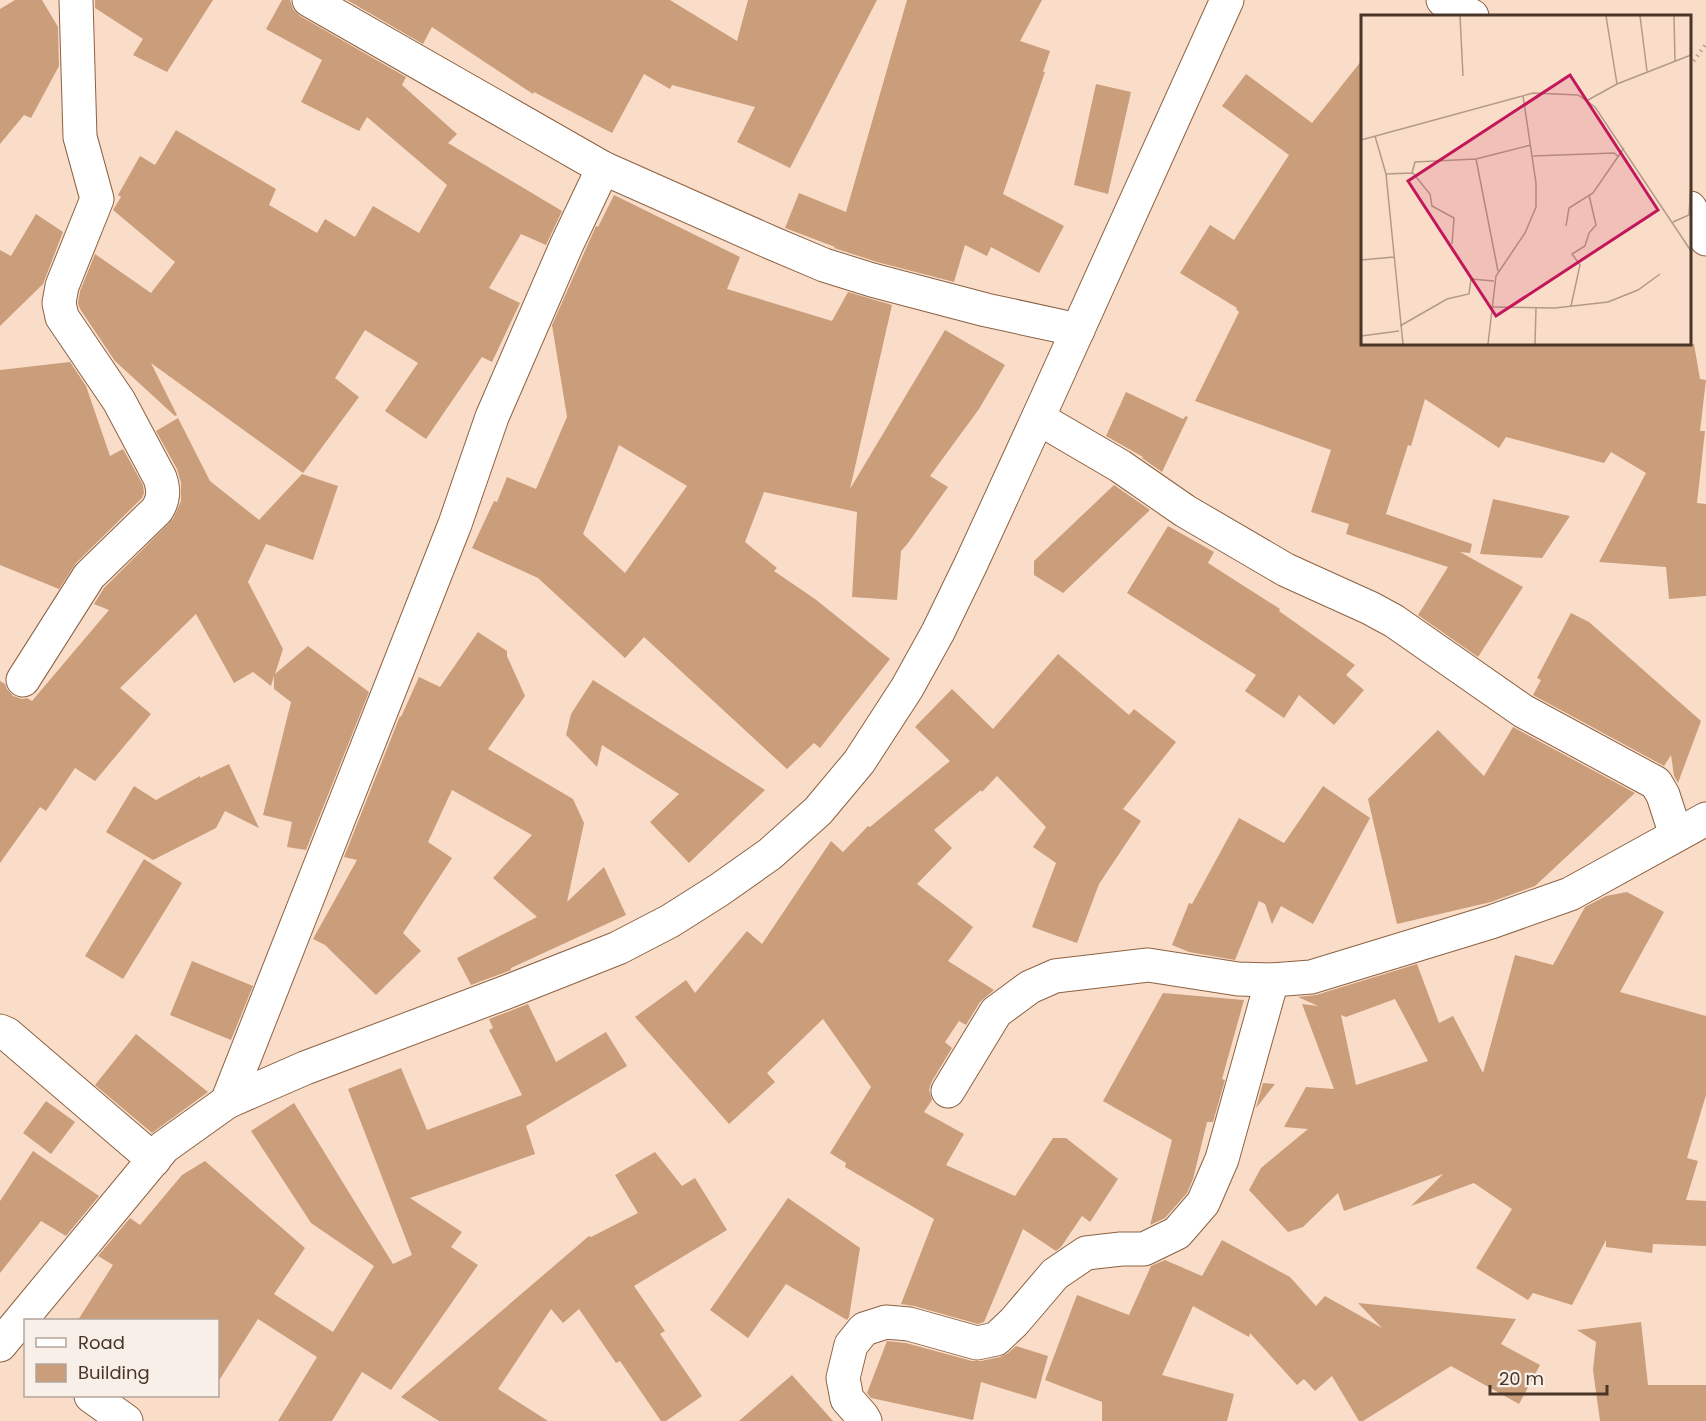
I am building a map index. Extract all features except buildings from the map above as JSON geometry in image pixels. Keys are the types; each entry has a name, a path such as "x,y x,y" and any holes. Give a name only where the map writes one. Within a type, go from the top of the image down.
{"street":[{"path":"23,680 89,576 157,510 163,501 162,484 154,467 119,401 62,317 59,303 62,286 97,199 80,137 76,0"},
{"path":"309,0 603,168 824,265 986,310 1078,330"},
{"path":"30,1319 164,1148 226,1102 305,1068 618,948 670,921 719,890 770,854 818,811 859,762 907,688 938,632 1038,418 1227,0"},
{"path":"1443,0 1470,15"},
{"path":"226,1102 455,524 492,417 567,244 603,168"},
{"path":"1691,212 1706,239"},
{"path":"1038,418 1120,466 1185,511 1287,570 1394,621 1523,711 1656,783 1663,795 1676,835"},
{"path":"948,1090 996,1012 1030,987 1055,976 1148,965 1238,979 1272,980 1311,977 1491,922 1570,894 1706,819"},
{"path":"865,1421 847,1399 843,1378 851,1345 864,1329 886,1322 909,1324 977,1343 996,1339 1014,1322 1055,1274 1086,1253 1144,1249 1178,1233 1203,1203 1222,1159 1272,980"},
{"path":"0,1030 154,1160"},
{"path":"11,1343 24,1326"},
{"path":"94,1397 126,1421"}],"path":[{"path":"1691,63 1706,44"}]}
